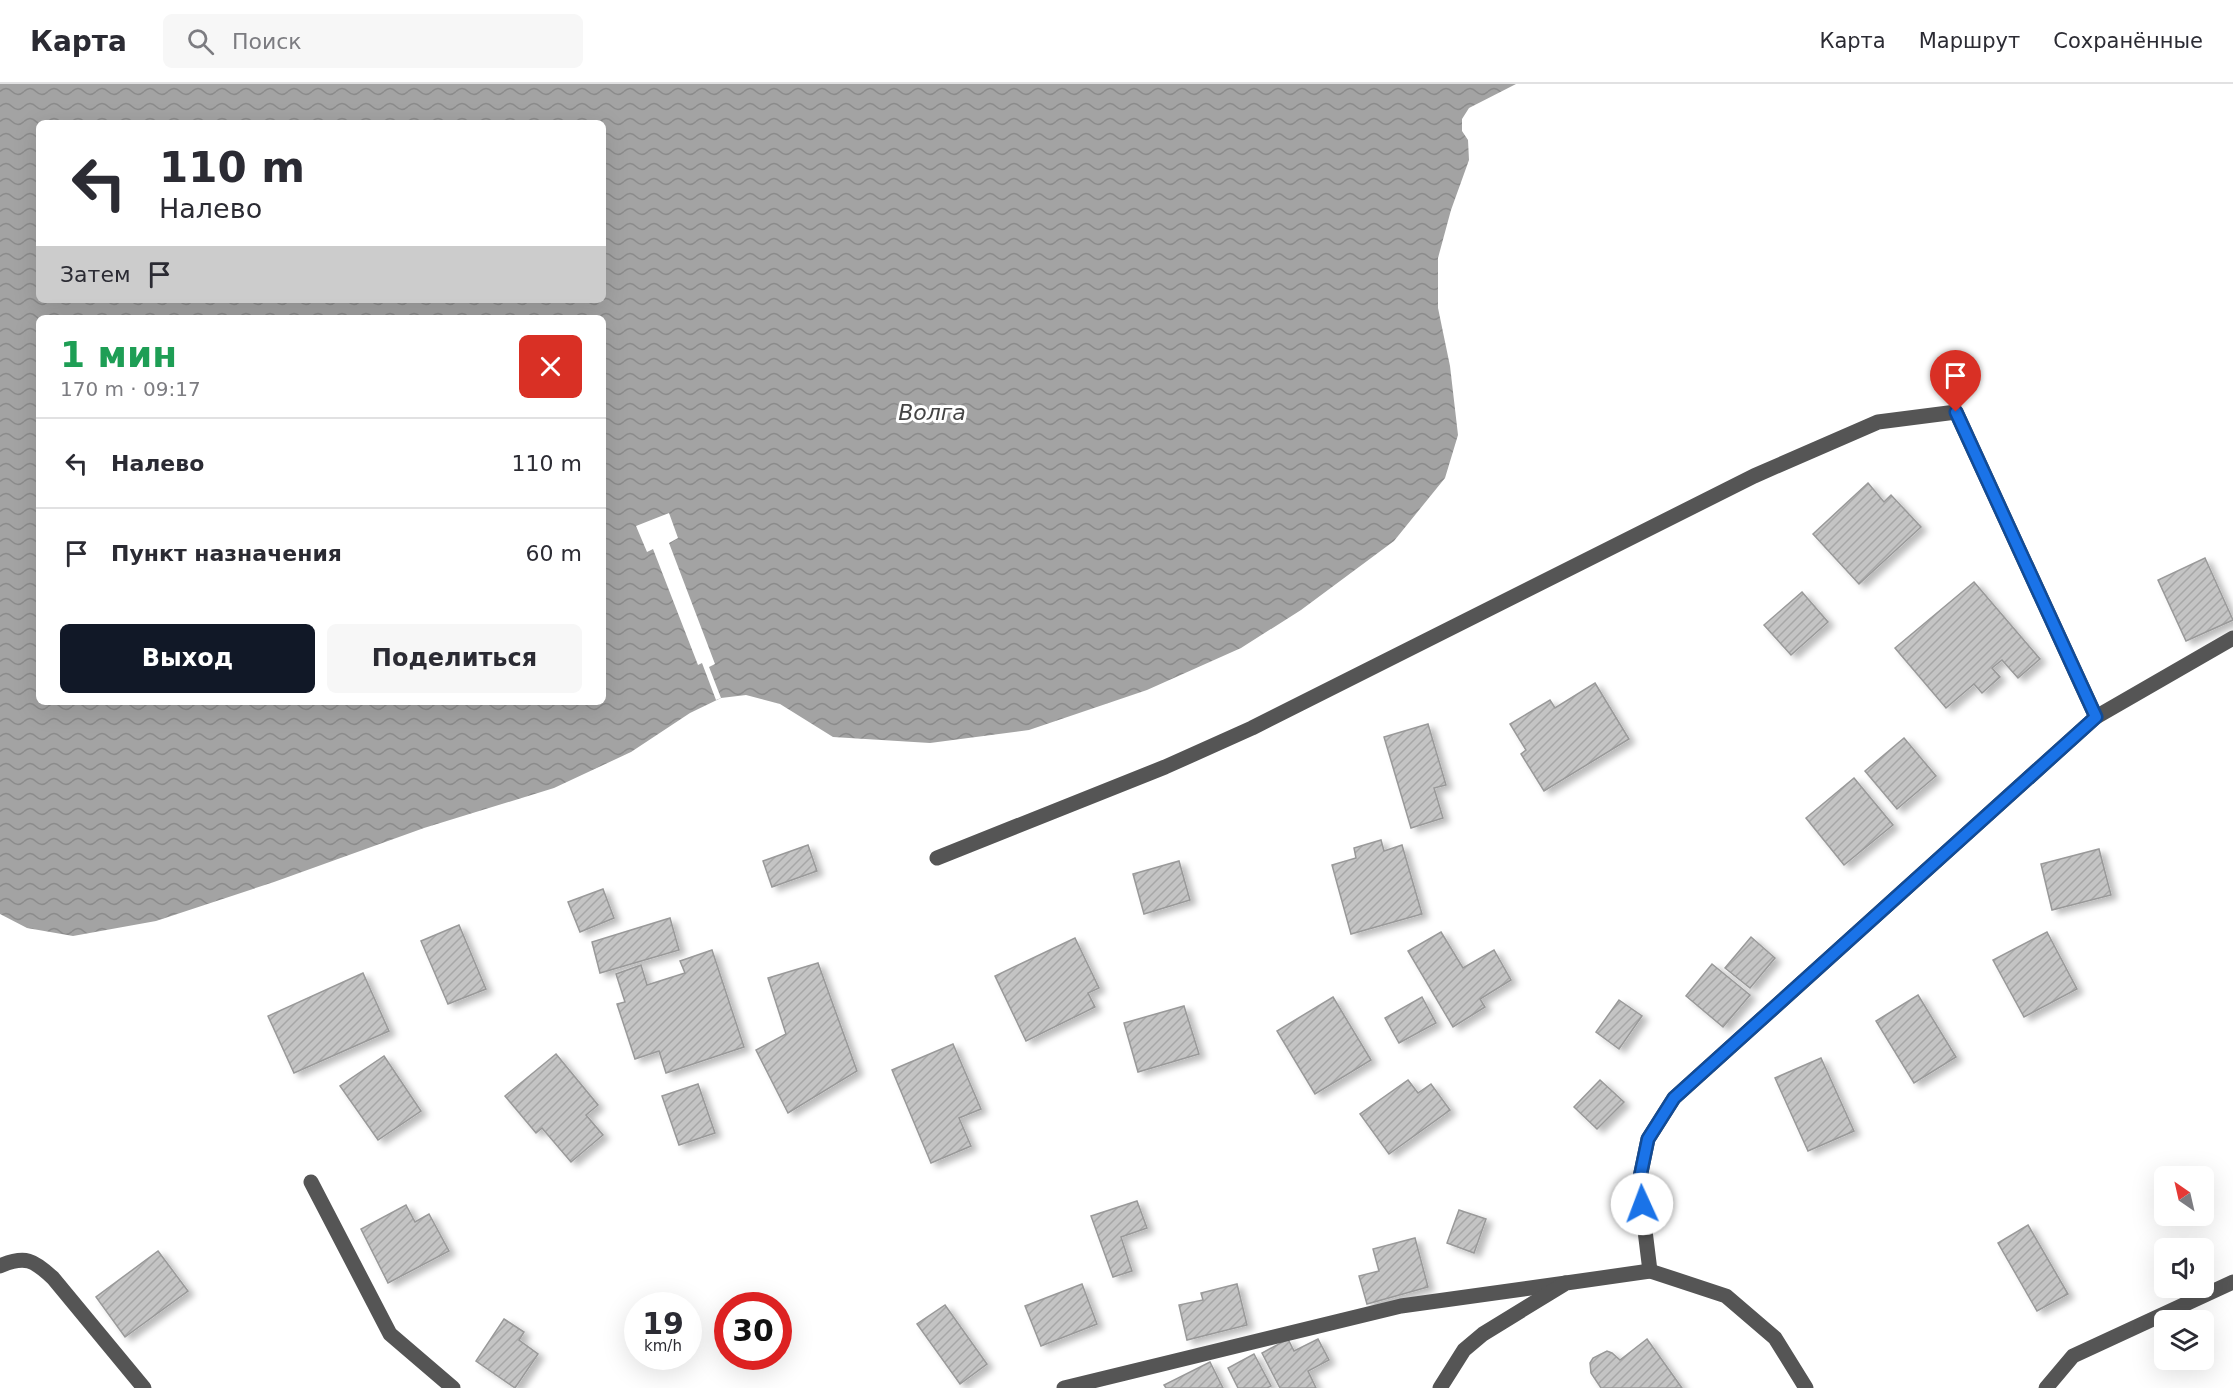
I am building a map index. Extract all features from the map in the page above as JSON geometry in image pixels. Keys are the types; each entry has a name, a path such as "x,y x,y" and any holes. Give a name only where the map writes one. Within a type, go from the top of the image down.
{"street":[{"path":"937,858 1165,768 1252,728 1754,476 1878,422 1956,412 2096,717"},
{"path":"1650,1271 1639,1182 1648,1139 1674,1098 2096,717 2233,638"},
{"path":"311,1182 390,1334 453,1388"},
{"path":"0,1266 15,1259 36,1262 53,1278 144,1388"},
{"path":"1064,1388 1401,1306 1650,1271 1726,1296 1775,1338 1806,1388"},
{"path":"2046,1388 2073,1356 2233,1282"},
{"path":"1440,1388 1464,1350 1566,1283"}],"water":[{"name":"Волга","path":"0,84 1516,84 1469,108 1462,119 1462,131 1468,140 1469,160 1451,210 1438,258 1438,308 1450,366 1458,435 1445,478 1394,541 1301,610 1241,648 1147,690 1029,730 930,743 833,737 780,704 746,695 721,698 690,713 631,752 554,788 424,828 274,882 156,921 73,936 27,928 0,914"}],"pier":[{"path":"669,513 678,538 669,543 715,664 709,667 721,698 716,700 702,663 698,665 653,549 647,552 636,526"}],"building":[{"path":"1868,483 1884,502 1891,495 1921,527 1859,584 1813,534"},
{"path":"2205,558 2233,620 2186,641 2158,580"},
{"path":"1974,582 2040,659 2018,678 2002,660 1992,668 2000,677 1982,693 1974,684 1946,708 1895,648"},
{"path":"1802,592 1828,622 1791,655 1764,625"},
{"path":"1595,683 1629,739 1544,791 1521,754 1526,750 1510,724 1550,700 1555,708"},
{"path":"1428,724 1446,785 1434,788 1443,818 1411,828 1384,737"},
{"path":"1904,738 1936,776 1897,809 1865,771"},
{"path":"1854,778 1893,825 1844,865 1806,818"},
{"path":"1381,840 1384,851 1402,845 1422,914 1351,934 1332,865 1356,858 1354,848"},
{"path":"808,845 817,871 772,887 763,861"},
{"path":"2099,849 2111,895 2052,910 2041,864"},
{"path":"1179,861 1190,900 1144,914 1133,874"},
{"path":"603,889 614,918 580,932 568,902"},
{"path":"670,918 679,950 600,973 592,942"},
{"path":"459,925 486,989 448,1004 421,941"},
{"path":"1441,932 1463,968 1494,950 1511,980 1480,999 1485,1007 1453,1027 1408,951"},
{"path":"2047,932 2077,989 2024,1017 1993,960"},
{"path":"1751,937 1775,958 1750,988 1725,968"},
{"path":"1075,938 1099,988 1088,993 1095,1007 1026,1041 995,976"},
{"path":"712,950 744,1047 666,1073 659,1051 635,1059 617,1004 625,1002 616,974 641,965 647,985 685,973 680,961"},
{"path":"818,963 857,1071 788,1113 756,1050 786,1034 768,978"},
{"path":"1712,964 1750,995 1723,1027 1686,996"},
{"path":"363,973 389,1031 294,1073 268,1016"},
{"path":"1918,995 1956,1057 1914,1083 1876,1021"},
{"path":"1333,997 1371,1060 1315,1094 1277,1031"},
{"path":"1422,997 1436,1023 1399,1043 1385,1018"},
{"path":"1619,1000 1642,1016 1619,1049 1596,1032"},
{"path":"1184,1006 1199,1054 1138,1072 1124,1023"},
{"path":"953,1044 981,1109 959,1118 971,1146 931,1163 892,1070"},
{"path":"556,1054 598,1105 586,1115 603,1135 571,1162 542,1128 536,1133 505,1096"},
{"path":"384,1056 421,1111 378,1140 340,1086"},
{"path":"1821,1058 1854,1131 1808,1151 1775,1078"},
{"path":"1408,1080 1418,1093 1431,1084 1450,1110 1389,1154 1360,1114"},
{"path":"1600,1080 1624,1102 1597,1129 1574,1107"},
{"path":"698,1084 715,1133 679,1145 662,1096"},
{"path":"1137,1201 1147,1228 1121,1237 1132,1271 1113,1277 1091,1216"},
{"path":"406,1205 415,1222 429,1214 449,1251 388,1283 361,1229"},
{"path":"1459,1210 1486,1219 1474,1253 1447,1243"},
{"path":"2028,1225 2068,1294 2037,1311 1998,1243"},
{"path":"1415,1238 1428,1287 1367,1304 1359,1276 1379,1271 1373,1249"},
{"path":"158,1251 188,1291 125,1337 96,1297"},
{"path":"1082,1284 1097,1324 1041,1346 1025,1306"},
{"path":"1237,1284 1247,1325 1187,1340 1179,1305 1203,1300 1201,1293"},
{"path":"945,1305 987,1364 960,1384 917,1324"},
{"path":"504,1319 524,1332 519,1340 538,1354 515,1388 476,1361"},
{"path":"1288,1339 1294,1351 1318,1339 1329,1360 1308,1371 1316,1388 1280,1388 1262,1353"},
{"path":"1647,1339 1682,1388 1601,1388 1591,1373 1590,1363 1593,1358 1607,1351 1620,1360"},
{"path":"1254,1354 1271,1386 1238,1388 1228,1368"},
{"path":"1210,1362 1223,1388 1166,1388 1164,1385"}],"route":[{"path":"1642,1204 1639,1182 1648,1139 1674,1098 2096,717 1956,412"}]}
